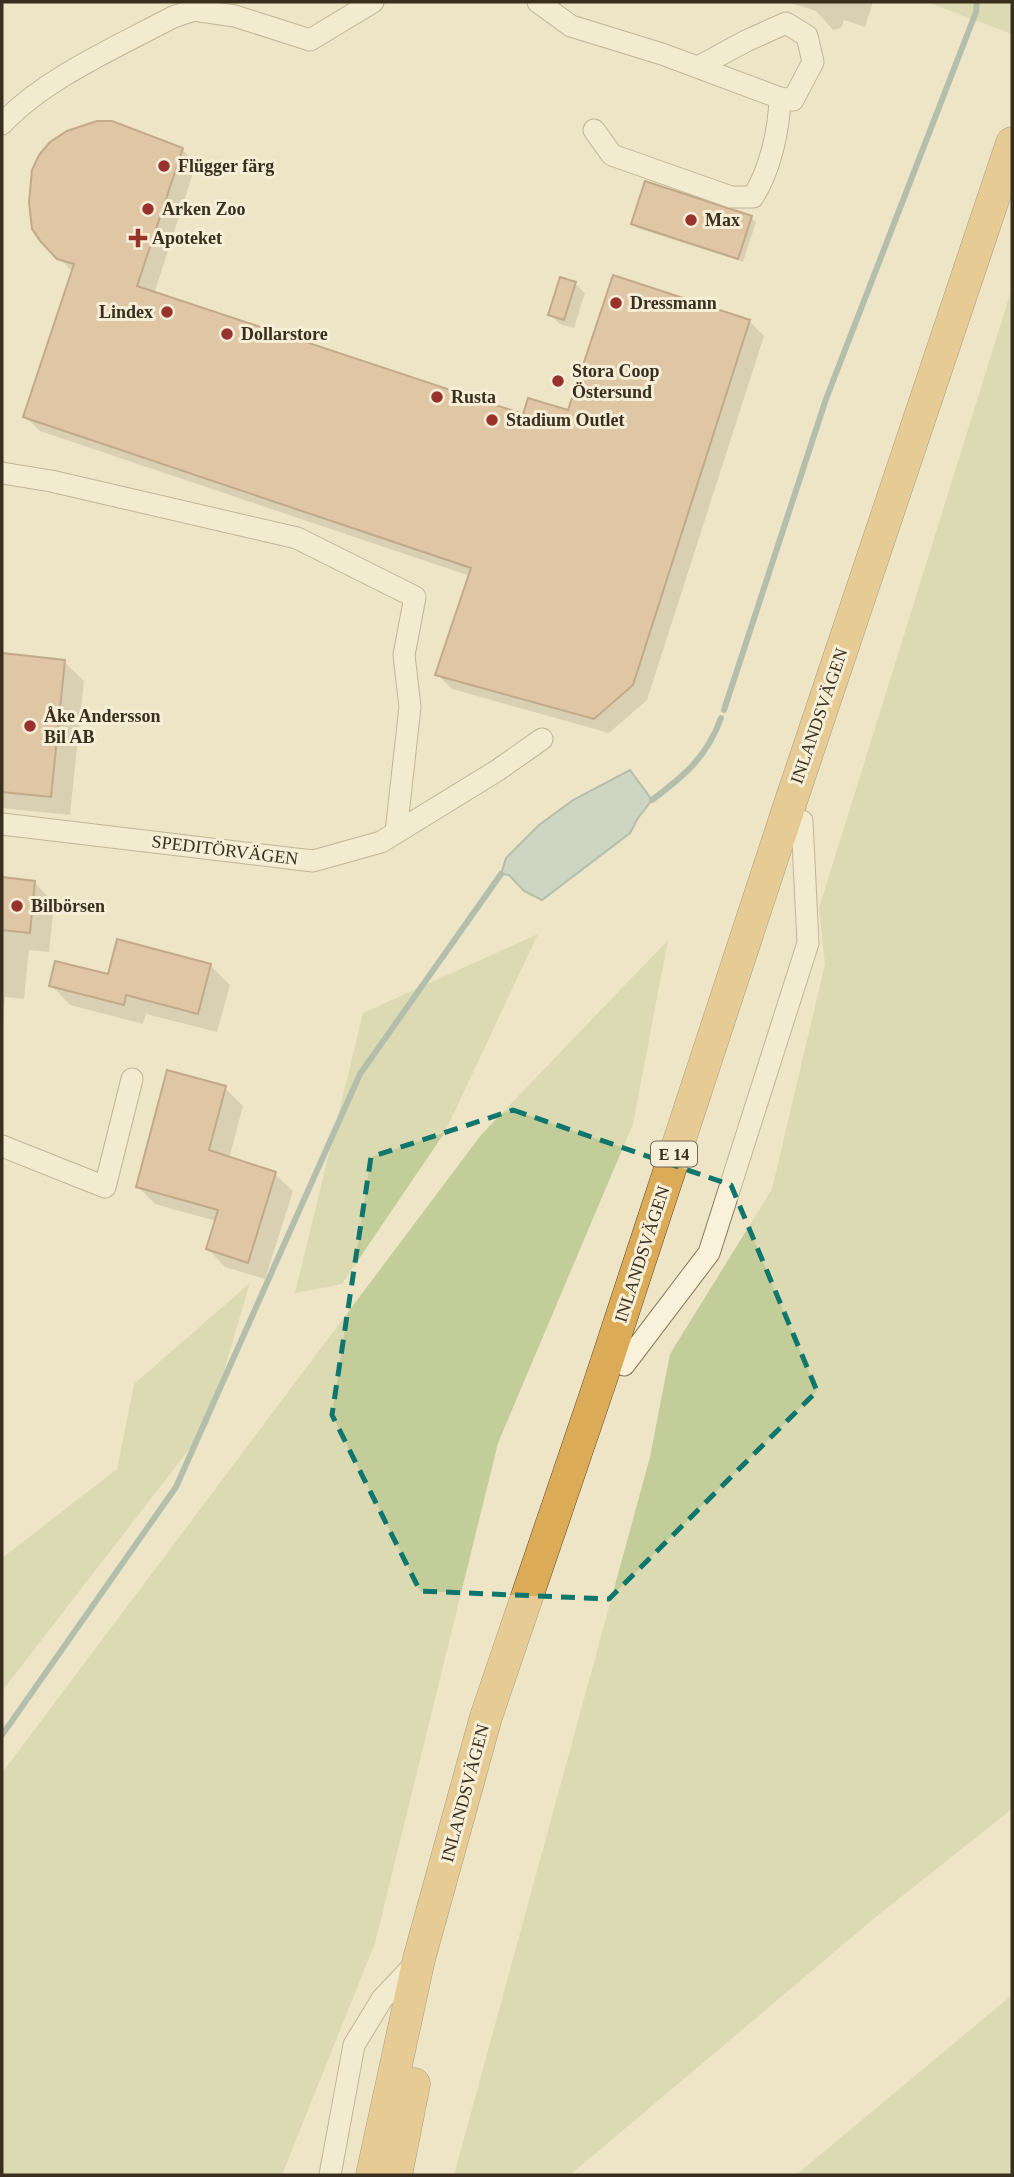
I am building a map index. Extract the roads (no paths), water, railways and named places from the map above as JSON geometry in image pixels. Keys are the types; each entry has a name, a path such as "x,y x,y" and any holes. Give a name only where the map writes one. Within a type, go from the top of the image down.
{"highway":[{"name":"INLANDSVÄGEN","path":"372,2175 419,1959 486,1717 1012,144"},
{"name":"INLANDSVÄGEN","path":"396,2175 438,1961 508,1719 710,1112 802,821 1012,208"}],"street":[{"path":"2,124 17,108 68,75 194,10 234,16 310,40 373,2"},
{"path":"538,2 571,26 662,54 780,98 793,100 813,62 807,36 786,23 698,67"},
{"path":"594,130 612,155 731,197 753,197 763,182 779,119 780,98"},
{"path":"2,473 51,481 297,538 415,597 404,654 410,707 396,832"},
{"name":"SPEDITÖRVÄGEN","path":"2,824 313,861 381,842 498,770 542,739"},
{"path":"624,1365 709,1253 808,943 802,821"},
{"path":"2,1146 105,1187 132,1079"},
{"path":"330,2175 354,2045 382,1998 419,1959"}],"water":[{"path":"630,770 652,800 630,833 542,900 524,891 509,875 501,874 506,858 539,825 573,800"}],"waterway":[{"path":"724,710 826,399 976,12 977,2"},
{"path":"652,800 693,765 709,744 721,718"},
{"path":"2,1735 176,1487 360,1074 501,874"}],"place":[{"name":"Flügger färg","path":"164,166"},
{"name":"Arken Zoo","path":"148,209"},
{"name":"Max","path":"691,220"},
{"name":"Apoteket","path":"138,238"},
{"name":"Dressmann","path":"616,303"},
{"name":"Lindex","path":"167,312"},
{"name":"Dollarstore","path":"227,334"},
{"name":"Stora Coop Östersund","path":"558,381"},
{"name":"Rusta","path":"437,397"},
{"name":"Stadium Outlet","path":"492,420"},
{"name":"Åke Andersson Bil AB","path":"30,726"},
{"name":"Bilbörsen","path":"17,906"}]}
